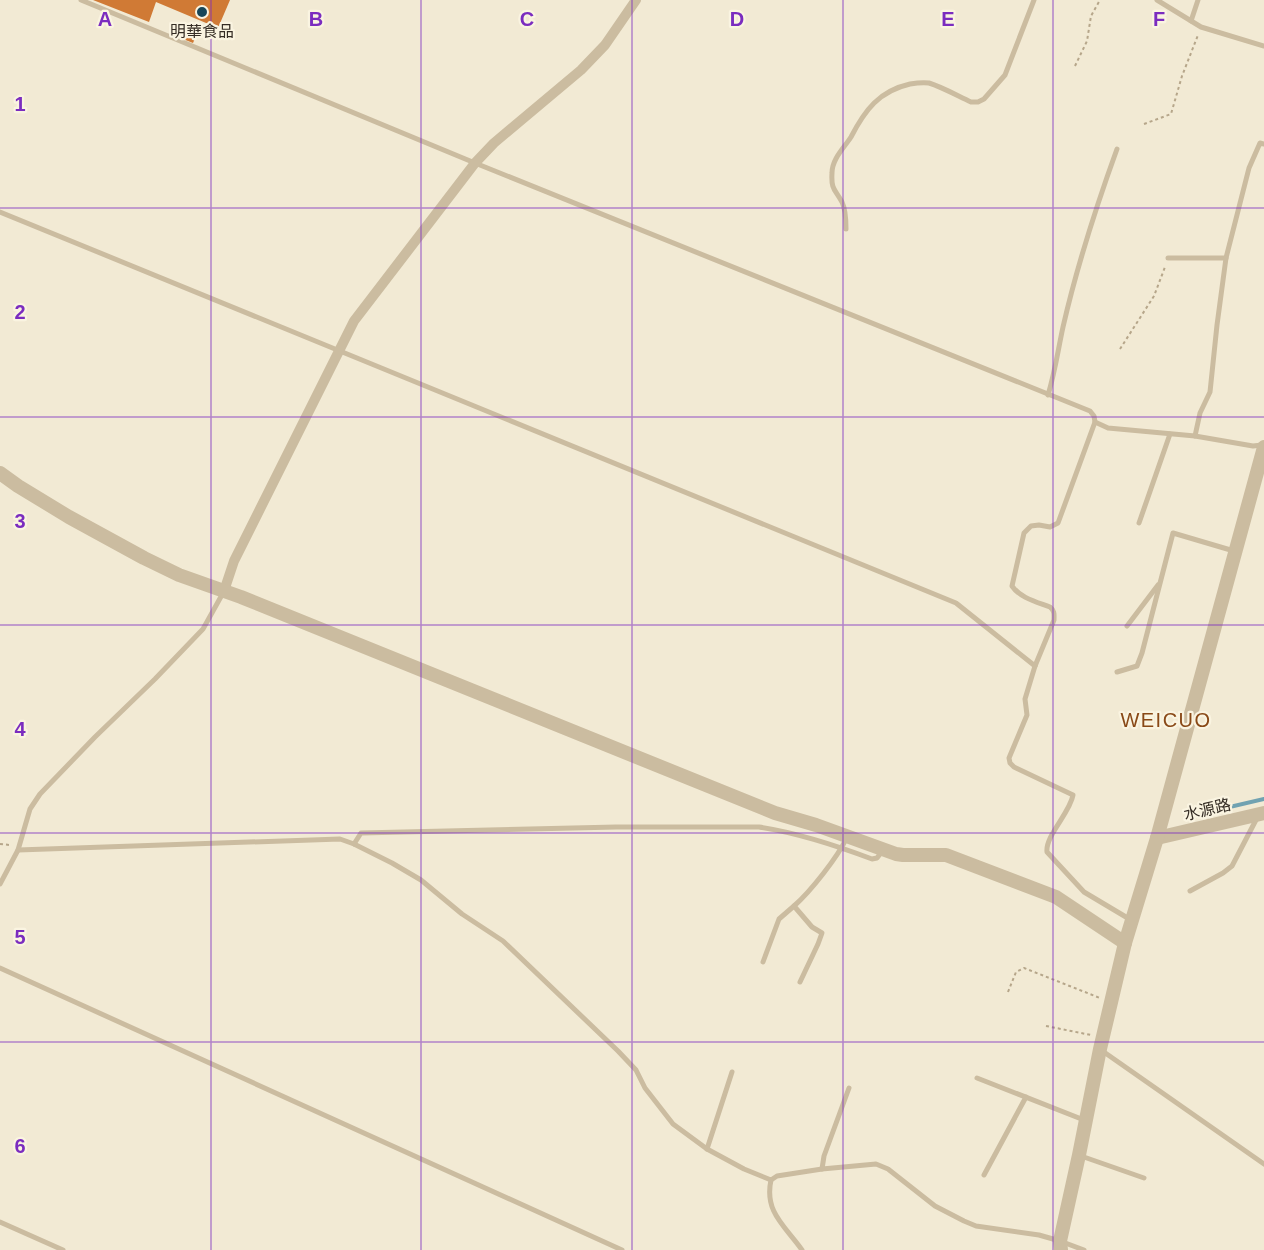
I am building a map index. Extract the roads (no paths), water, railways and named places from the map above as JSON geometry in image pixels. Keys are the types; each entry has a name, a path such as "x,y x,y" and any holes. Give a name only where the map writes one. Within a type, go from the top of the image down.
{"street":[{"path":"224,591 234,561 354,321 474,163 494,143 581,70 605,45 636,0"},
{"path":"1061,1245 1101,1043 1125,943 1157,838 1264,446"},
{"path":"0,473 69,517 179,575 241,597 845,842 885,849 903,855 946,855 1056,897 1125,943"},
{"name":"水源路","path":"1157,838 1262,813"}],"lane":[{"path":"81,0 474,163 1090,411 1095,422 1058,523 1050,527 1031,526 1024,533 1012,586 1021,595 1050,607 1054,611 1054,620 1035,666 1025,699 1027,715 1009,758 1014,767 1072,795 1070,804 1047,844 1047,852 1084,892 1132,921"},
{"path":"846,229 842,202 832,188 832,170 834,162 846,146 862,116 878,98 900,87 919,83 928,83 971,102 984,99 1005,75 1034,0"},
{"path":"1157,0 1201,27 1264,46"},
{"path":"1191,21 1198,0"},
{"path":"1195,436 1200,413 1210,392 1226,258 1249,168 1260,143 1264,144"},
{"path":"1048,395 1081,255 1117,148"},
{"path":"0,212 956,603 1035,666"},
{"path":"1168,258 1226,258"},
{"path":"1095,422 1108,428 1195,436 1264,446"},
{"path":"1139,523 1170,434"},
{"path":"1117,672 1137,666 1173,533 1235,552"},
{"path":"1127,627 1160,581"},
{"path":"0,884 18,850 30,809 40,794 203,629 224,591"},
{"path":"1190,891 1232,866 1262,813"},
{"path":"354,843 362,833 616,827 759,827 826,842 845,842"},
{"path":"18,850 340,839 354,843 421,880 462,914 503,941 636,1070 645,1088 673,1124 707,1149 744,1169 771,1180"},
{"path":"763,962 779,919 803,898 845,842"},
{"path":"794,906 812,927 822,933 800,982"},
{"path":"0,968 622,1250"},
{"path":"1101,1043 1264,1164"},
{"path":"707,1149 732,1072"},
{"path":"977,1078 1086,1121"},
{"path":"822,1169 824,1156 849,1088"},
{"path":"984,1175 1026,1097"},
{"path":"1079,1155 1144,1178"},
{"path":"802,1250 776,1218 769,1192 771,1180 777,1176 822,1169 876,1164 888,1169 935,1206 975,1226 1039,1235 1061,1245 1084,1250"},
{"path":"0,1222 63,1250"}],"waterway":[{"path":"1204,813 1264,799"}],"place":[{"name":"明華食品","path":"202,12"}],"district":[{"name":"WEICUO","path":"1166,720"}]}
